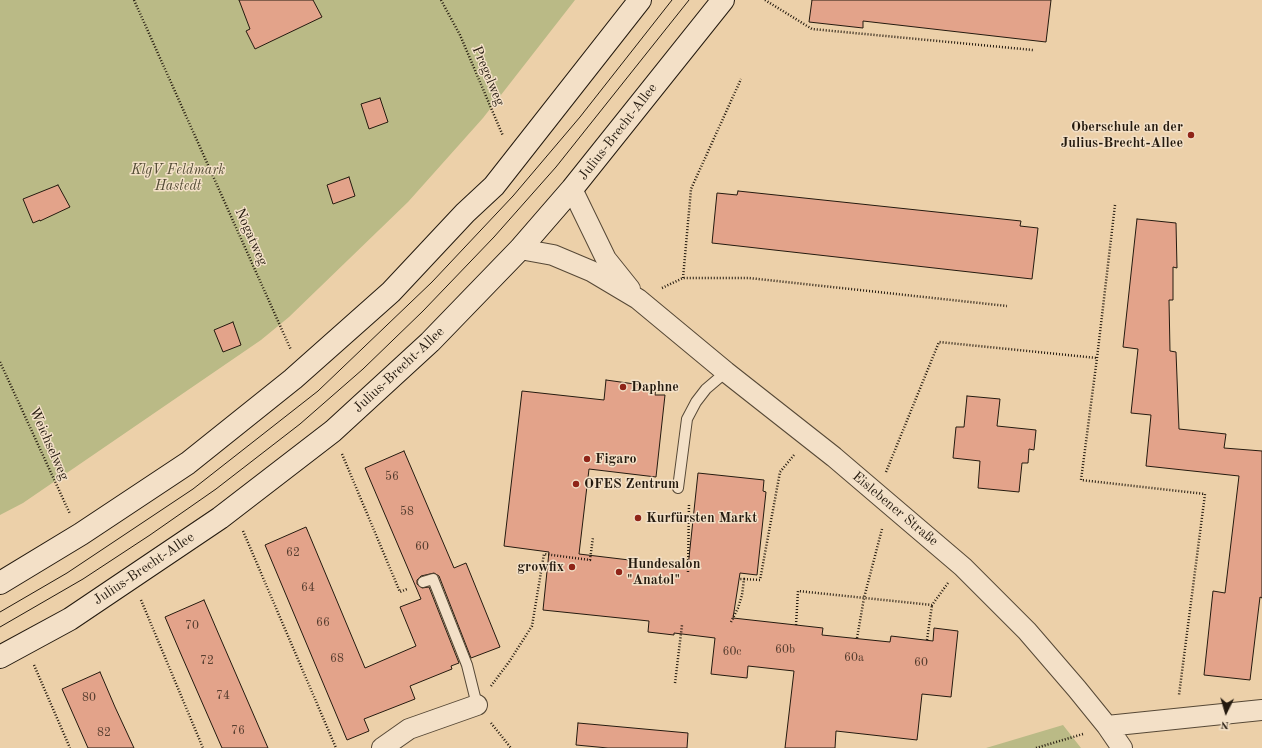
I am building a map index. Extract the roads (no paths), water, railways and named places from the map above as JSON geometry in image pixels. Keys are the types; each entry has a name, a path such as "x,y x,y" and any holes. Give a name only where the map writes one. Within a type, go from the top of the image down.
{"main road":[{"path":"0,583 81,534 188,463 300,372 391,292 465,213 494,186 640,0"},
{"name":"Julius-Brecht-Allee","path":"0,657 25,645 70,619 220,518 332,431 430,342 520,249 572,189 723,0"}],"street":[{"name":"Eislebener Straße","path":"572,189 606,258 638,299"},
{"name":"Eislebener Straße","path":"520,249 553,255 591,271 638,299 883,498 963,567 1027,630 1107,726 1122,748"},
{"path":"382,748 409,729 477,705"},
{"path":"1107,726 1262,710"}],"lane":[{"path":"678,488 687,419 696,402 706,389 726,372"},
{"path":"423,582 433,579 468,665 477,705"}],"tram line":[{"path":"0,612 67,573 193,489 318,391 432,282 513,196 580,117 672,0"},
{"path":"0,627 83,579 216,489 300,424 363,369 423,311 494,237 556,167 689,0"}],"place":[{"name":"Oberschule an der Julius-Brecht-Allee","path":"1191,135"},
{"name":"Daphne","path":"623,387"},
{"name":"Figaro","path":"587,459"},
{"name":"OFES Zentrum","path":"576,484"},
{"name":"Kurfürsten Markt","path":"638,518"},
{"name":"growfix","path":"572,567"},
{"name":"Hundesalon \"Anatol\"","path":"619,572"}],"park label":[{"name":"KlgV Feldmark Hastedt","path":"178,178"}]}
